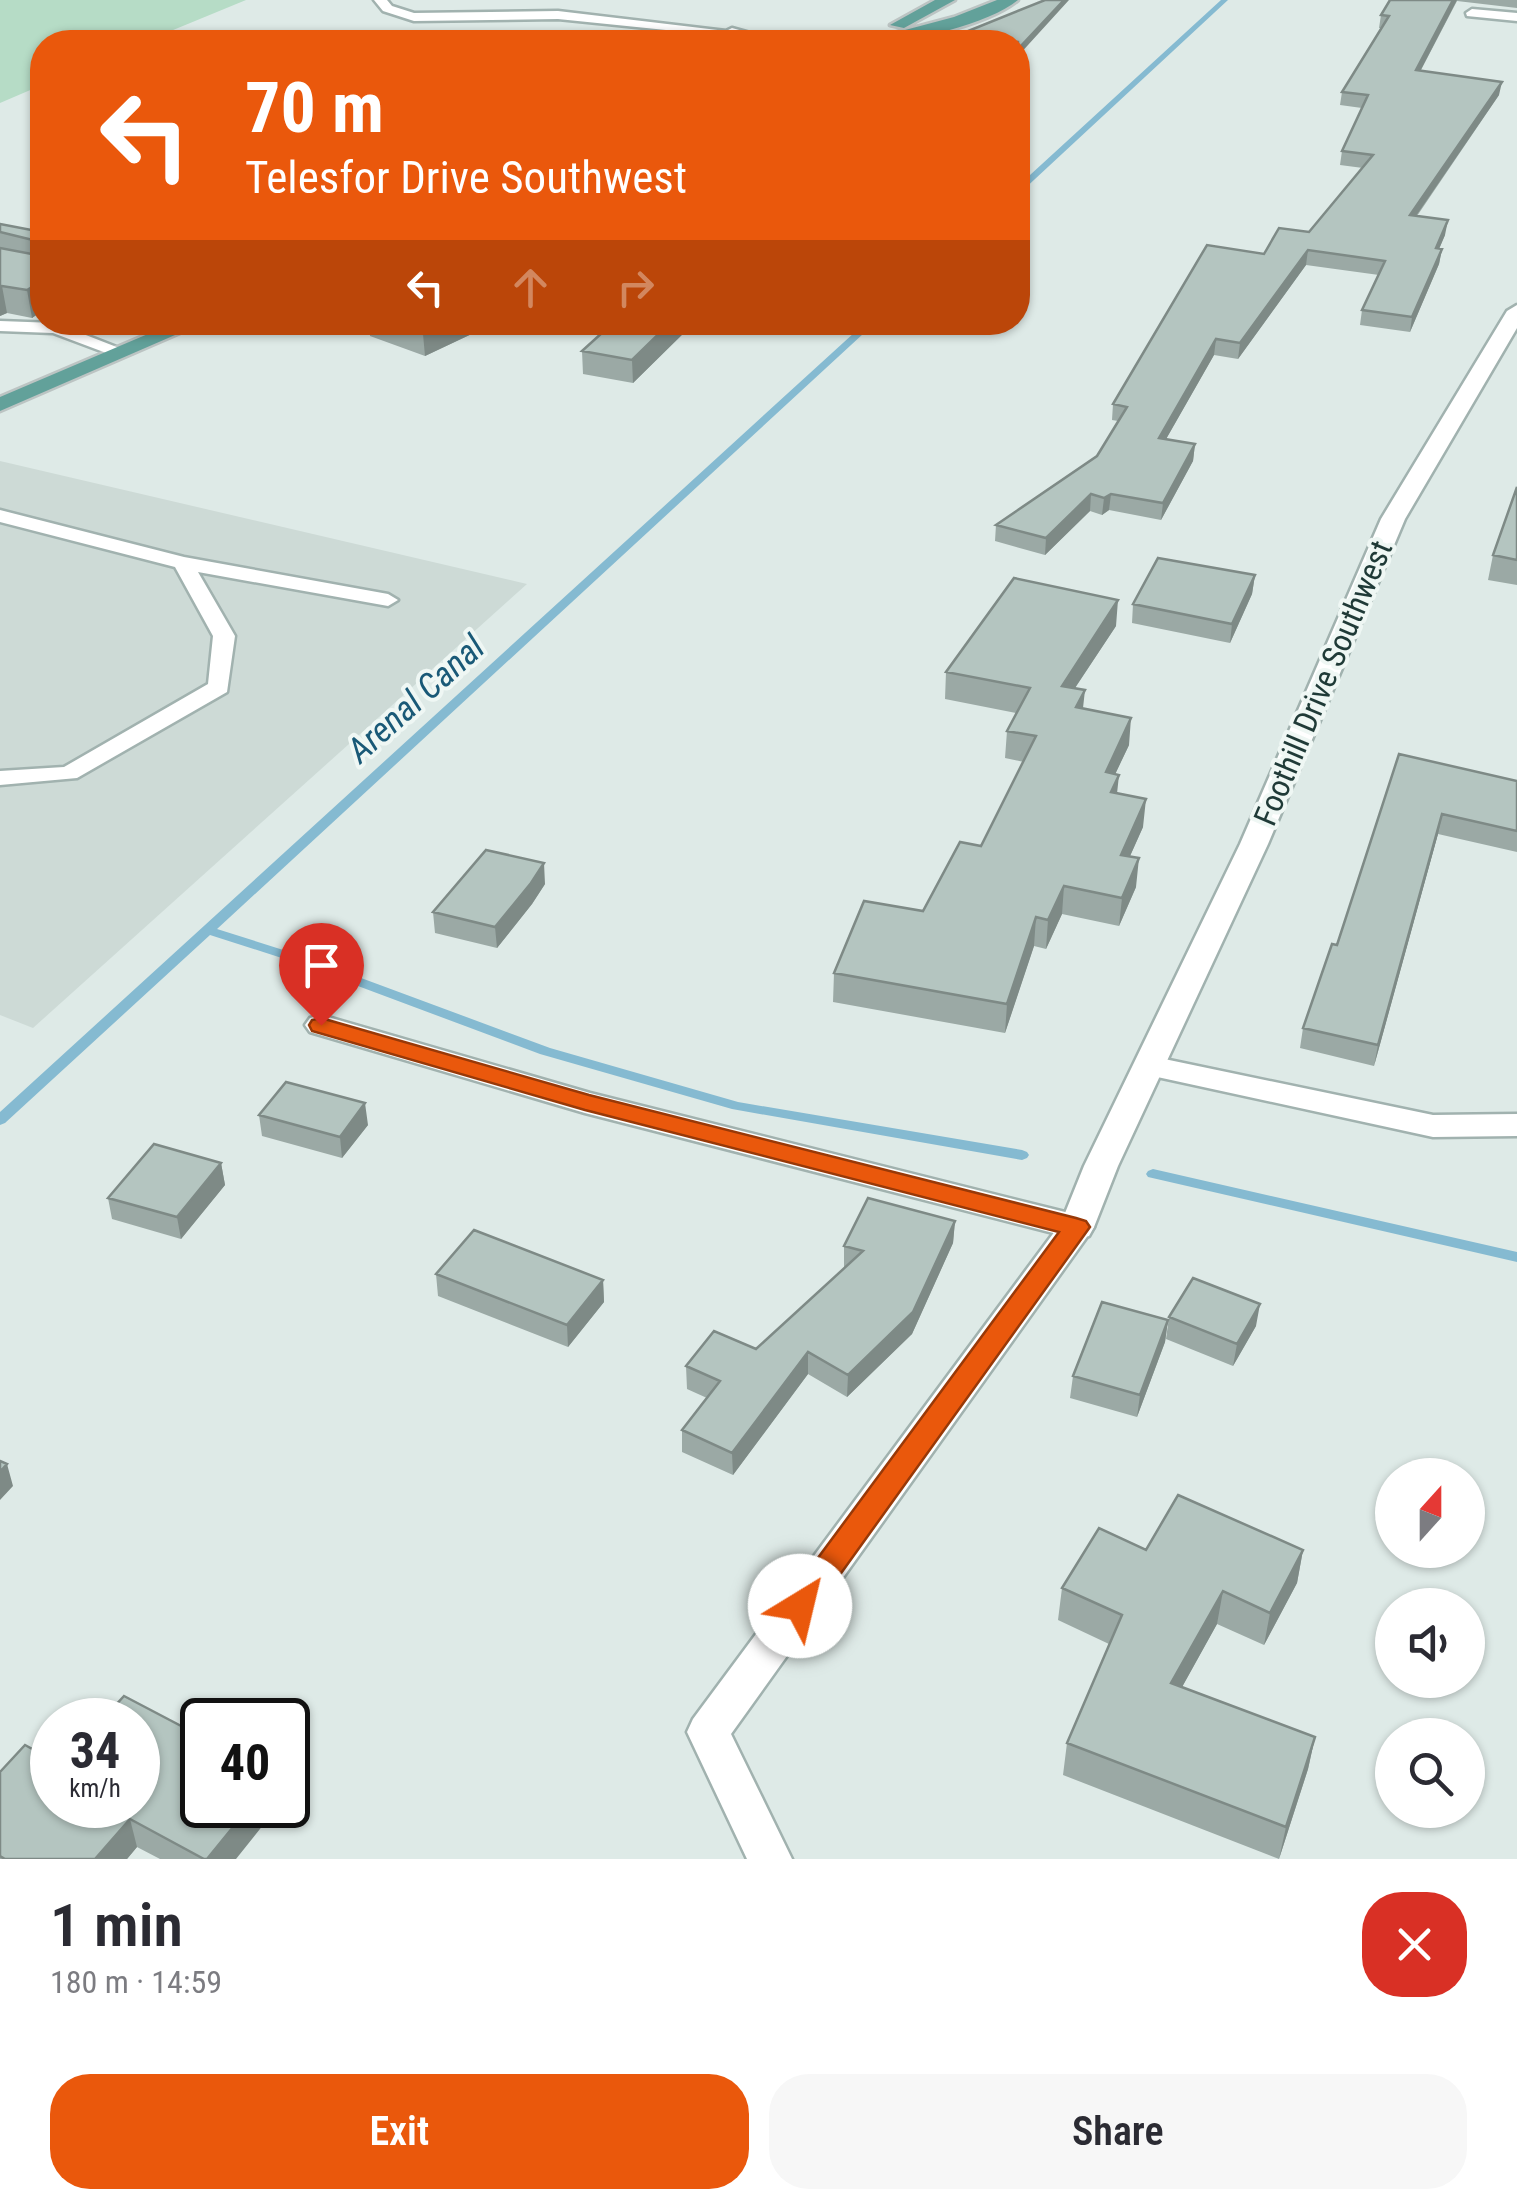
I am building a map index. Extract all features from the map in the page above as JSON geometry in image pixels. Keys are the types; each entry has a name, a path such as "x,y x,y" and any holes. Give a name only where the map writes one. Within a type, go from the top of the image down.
{"main road":[{"path":"889,30 947,0"},
{"path":"959,21 988,0"},
{"path":"919,30 959,21 1010,0"},
{"path":"0,405 166,335"}],"street":[{"name":"Foothill Drive Southwest","path":"1076,1227 1101,1166 1254,844 1392,519 1517,310"},
{"path":"321,1025 585,1102 1076,1227 708,1732 770,1859"},
{"path":"1150,1066 1433,1126 1517,1124"}],"lane":[{"path":"380,0 392,13 416,17 518,7 699,30"},
{"path":"564,0 728,30"},
{"path":"1472,13 1517,17"},
{"path":"0,326 30,326"},
{"path":"81,335 122,354"},
{"path":"0,516 183,562 388,600"},
{"path":"0,778 69,773 220,687 224,636 183,562"}],"shaded area":[{"path":"0,461 527,584 33,1028 0,1015"}],"green space":[{"path":"0,0 246,0 173,30 30,30 30,90 0,103"}],"building":[{"path":"1045,0 1064,0 1030,36 1030,30 971,30"},
{"path":"1390,0 1453,0 1416,70 1502,82 1410,215 1448,220 1436,248 1442,249 1412,317 1362,310 1385,261 1308,250 1240,343 1216,339 1159,438 1195,444 1163,503 1091,494 1046,538 996,525 1097,456 1127,407 1113,404 1207,245 1264,254 1279,228 1309,232 1373,155 1342,151 1368,95 1342,92 1389,16 1381,15"},
{"path":"0,224 30,230 30,239 0,232"},
{"path":"0,248 30,254 30,288 0,287"},
{"path":"600,335 658,335 632,360 582,351"},
{"path":"1517,487 1517,560 1493,555"},
{"path":"1158,558 1255,575 1232,624 1133,604"},
{"path":"1014,578 1118,600 1062,686 1085,690 1076,707 1131,718 1106,772 1119,775 1111,792 1146,799 1121,855 1139,858 1122,898 1064,886 1048,920 1036,917 1007,1004 834,973 864,901 923,911 960,842 981,846 1036,736 1007,731 1030,688 946,672"},
{"path":"1399,754 1517,781 1517,831 1442,814 1378,1045 1303,1028 1332,944 1337,945"},
{"path":"486,850 544,863 495,927 433,912"},
{"path":"286,1082 365,1103 340,1137 259,1115"},
{"path":"154,1144 221,1163 177,1217 108,1198"},
{"path":"868,1198 955,1221 913,1312 848,1375 808,1352 732,1453 682,1430 720,1381 686,1366 714,1331 756,1349 863,1251 844,1246"},
{"path":"474,1230 603,1280 567,1325 436,1274"},
{"path":"1193,1278 1260,1304 1237,1344 1169,1317"},
{"path":"1102,1302 1168,1320 1140,1395 1073,1376"},
{"path":"1178,1495 1303,1550 1270,1613 1223,1591 1171,1683 1315,1737 1286,1827 1067,1743 1122,1615 1062,1588 1099,1528 1146,1550"},
{"path":"160,1715 180,1725 180,1828 232,1828 204,1859 147,1828 160,1828"},
{"path":"25,1745 30,1748 30,1828 122,1828 95,1859 0,1856 0,1772"}],"waterway":[{"name":"Arenal Canal","path":"1030,179 1225,0"},
{"name":"Arenal Canal","path":"0,1120 858,335"},
{"path":"208,930 295,958 545,1051 737,1106 1022,1155"},
{"path":"1153,1174 1517,1257"}],"route":[{"path":"321,1025 585,1102 1076,1227 800,1606"}]}
